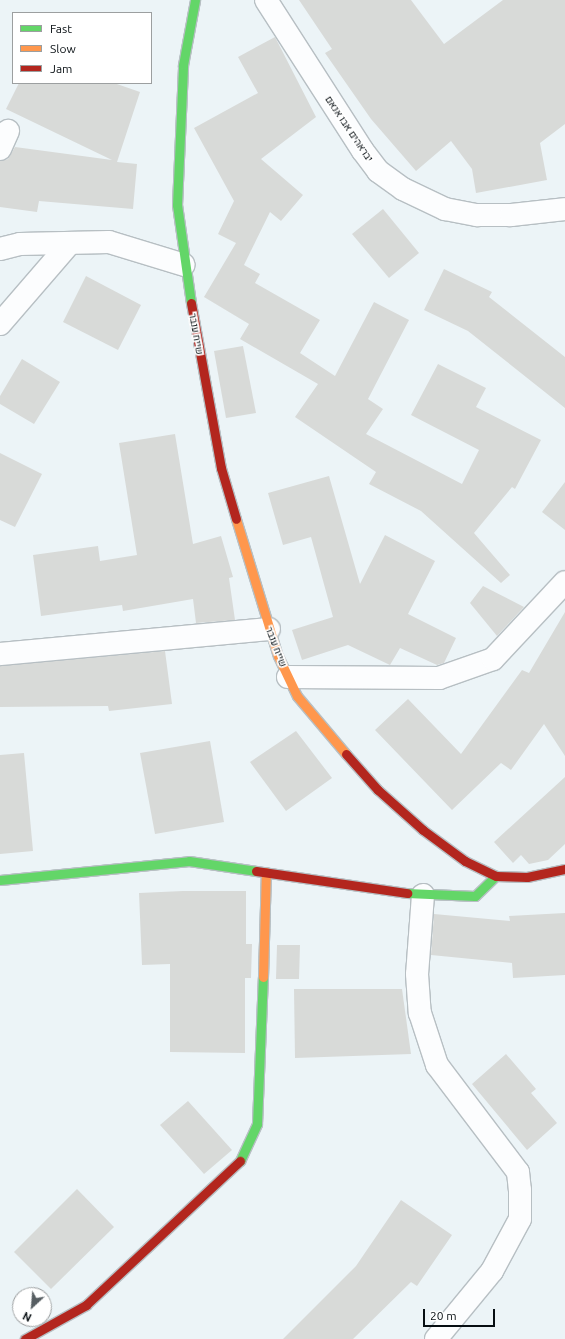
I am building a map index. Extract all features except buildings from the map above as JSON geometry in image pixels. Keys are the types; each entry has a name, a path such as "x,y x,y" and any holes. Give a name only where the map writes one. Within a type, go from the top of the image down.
{"street":[{"name":"שייח ענבר","path":"194,0 183,65 179,122 177,205 184,265 221,468 269,629 288,677 297,696 322,728 378,790 423,830 465,861 496,876 527,877 565,869"},
{"name":"יבראהים אבו אנאם","path":"266,0 363,151 378,171 404,189 445,209 477,215 511,215 565,209"},
{"path":"0,249 20,244 108,242 184,265"},
{"path":"0,324 70,243"},
{"path":"288,677 439,678 493,659 565,582"},
{"path":"0,654 269,629"},
{"path":"0,880 189,861 422,895 475,896 496,876"},
{"path":"25,1339 86,1305 244,1158 257,1124 261,1075 266,872"},
{"path":"422,895 418,982 420,1013 437,1065 518,1172 520,1190 520,1220 492,1271 436,1339"}],"traffic: fast":[{"path":"191,303 177,205 183,65 195,0"},
{"path":"0,880 189,861 256,871"},
{"path":"407,893 475,896 496,876"},
{"path":"240,1161 257,1124 263,977"}],"traffic: slow":[{"path":"236,519 278,656 297,696 346,754"},
{"path":"263,977 266,872"}],"traffic: jam":[{"path":"191,303 221,468 236,519"},
{"path":"346,754 378,790 423,830 465,861 496,876 527,877 565,869"},
{"path":"256,871 407,893"},
{"path":"25,1339 86,1305 240,1161"}]}
